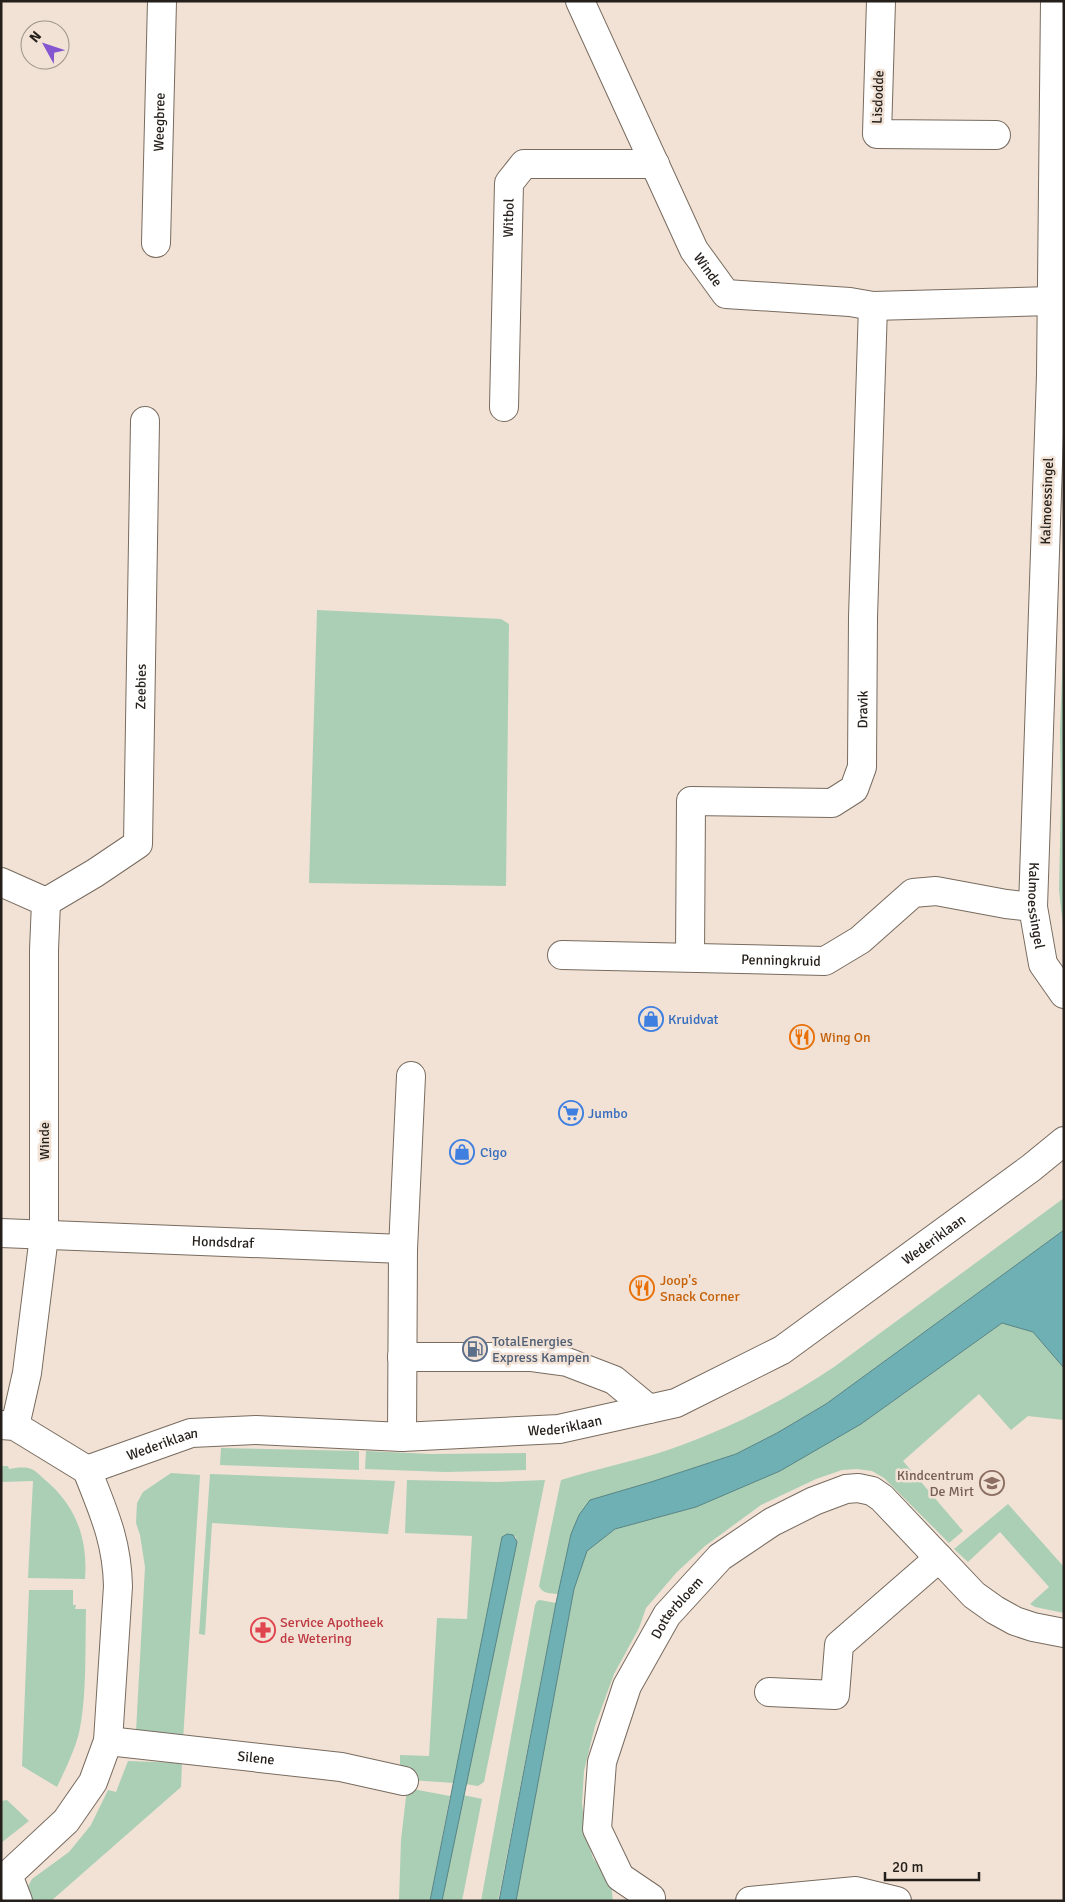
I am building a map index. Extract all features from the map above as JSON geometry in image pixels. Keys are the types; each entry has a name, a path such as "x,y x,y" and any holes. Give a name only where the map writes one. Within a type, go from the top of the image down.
{"street":[{"name":"Weegbree","path":"156,243 162,1"},
{"name":"Winde","path":"580,1 694,250 726,294 850,302 873,306 1051,302"},
{"name":"Lisdodde","path":"881,1 877,134 996,135"},
{"name":"Kalmoessingel","path":"1055,1 1051,376 1033,907 1043,964 1064,994"},
{"name":"Witbol","path":"504,408 509,182 524,164 655,164"},
{"name":"Dravik","path":"690,958 691,801 832,804 854,788 862,767 863,617 873,306"},
{"name":"Zeebies","path":"46,902 95,873 138,844 145,421"},
{"path":"1,882 46,902"},
{"name":"Penningkruid","path":"562,955 825,961 860,940 913,893 936,891 1033,907"},
{"name":"Winde","path":"8,1425 27,1373 44,1236 44,950 46,902"},
{"path":"402,1437 403,1249 411,1076"},
{"name":"Wederiklaan","path":"87,1470 191,1433 256,1430 402,1437 559,1429 676,1403 782,1350 1031,1168 1064,1141"},
{"name":"Hondsdraf","path":"1,1234 403,1249"},
{"path":"402,1357 530,1358 566,1362 614,1380 648,1409"},
{"path":"8,1425 87,1470 111,1531 118,1565 108,1741 93,1782 66,1821 5,1877 18,1901"},
{"name":"Dotterbloem","path":"654,1900 620,1877 597,1829 602,1762 627,1686 672,1610 720,1557 772,1522 814,1501 846,1489 858,1488 872,1491 882,1498 974,1595 1015,1621 1033,1627 1064,1633"},
{"path":"770,1692 835,1695 840,1645 939,1558"},
{"name":"Silene","path":"108,1741 341,1767 404,1781"},
{"path":"750,1901 856,1891 897,1901"}],"green space":[{"path":"317,610 501,619 509,624 506,886 309,883"},
{"path":"1064,620 1064,935 1059,890 1060,731"},
{"path":"1064,1198 1064,1230 826,1404 777,1433 736,1454 590,1500 571,1534 558,1594 547,1593 540,1589 539,1586 561,1480 682,1445 742,1420 798,1390 834,1367"},
{"path":"1002,1323 1033,1332 1064,1368 1064,1420 1028,1416 1011,1430 979,1394 903,1461 963,1531 949,1543 884,1478 872,1471 857,1469 842,1470 816,1479 761,1505 705,1546 677,1572 646,1608 639,1628 614,1674 595,1726 584,1771 582,1803 586,1836 593,1858 611,1883 613,1901 516,1901 574,1589 587,1551 615,1529 696,1507 861,1424"},
{"path":"221,1448 359,1451 359,1470 220,1465"},
{"path":"366,1451 431,1454 526,1453 526,1470 445,1472 365,1469"},
{"path":"1,1466 8,1466 9,1469 28,1468 32,1470 55,1489 64,1500 78,1524 82,1537 85,1579 28,1578 33,1481 1,1482"},
{"path":"171,1473 200,1475 183,1740 136,1731 145,1567 140,1535 136,1523 137,1503 143,1492"},
{"path":"210,1474 395,1481 388,1534 212,1523 205,1635 199,1634"},
{"path":"407,1480 498,1482 545,1480 484,1782 478,1786 465,1784 516,1537 507,1534 502,1537 454,1783 410,1780 400,1771 400,1755 429,1756 437,1618 467,1619 472,1536 405,1533"},
{"path":"1008,1504 1064,1567 1064,1613 1035,1607 1030,1604 1049,1587 1000,1532 968,1562 954,1549"},
{"path":"29,1590 73,1590 73,1605 76,1605 75,1609 86,1609 82,1719 75,1747 57,1787 22,1766"},
{"path":"540,1600 556,1603 498,1901 481,1901 535,1605"},
{"path":"128,1761 182,1763 181,1787 51,1901 26,1901 26,1890 32,1879 69,1852 91,1825 108,1790 116,1792"},
{"path":"407,1788 450,1796 430,1901 399,1901 401,1840"},
{"path":"463,1795 482,1799 462,1901 442,1901"},
{"path":"7,1800 29,1821 1,1843 1,1801"}],"water":[{"path":"1064,1230 1064,1368 1033,1332 1002,1323 861,1424 780,1471 696,1507 615,1529 587,1551 574,1589 516,1901 499,1901 571,1534 579,1515 590,1500 736,1454 777,1433 826,1404"},
{"path":"507,1534 513,1535 517,1542 442,1901 430,1901 502,1537"}],"place":[{"name":"Kruidvat","path":"651,1019"},
{"name":"Wing On","path":"802,1037"},
{"name":"Jumbo","path":"571,1113"},
{"name":"Cigo","path":"462,1152"},
{"name":"Joop's Snack Corner","path":"642,1288"},
{"name":"TotalEnergies Express Kampen","path":"475,1349"},
{"name":"Kindcentrum De Mirt","path":"992,1483"},
{"name":"Service Apotheek de Wetering","path":"263,1630"}]}
